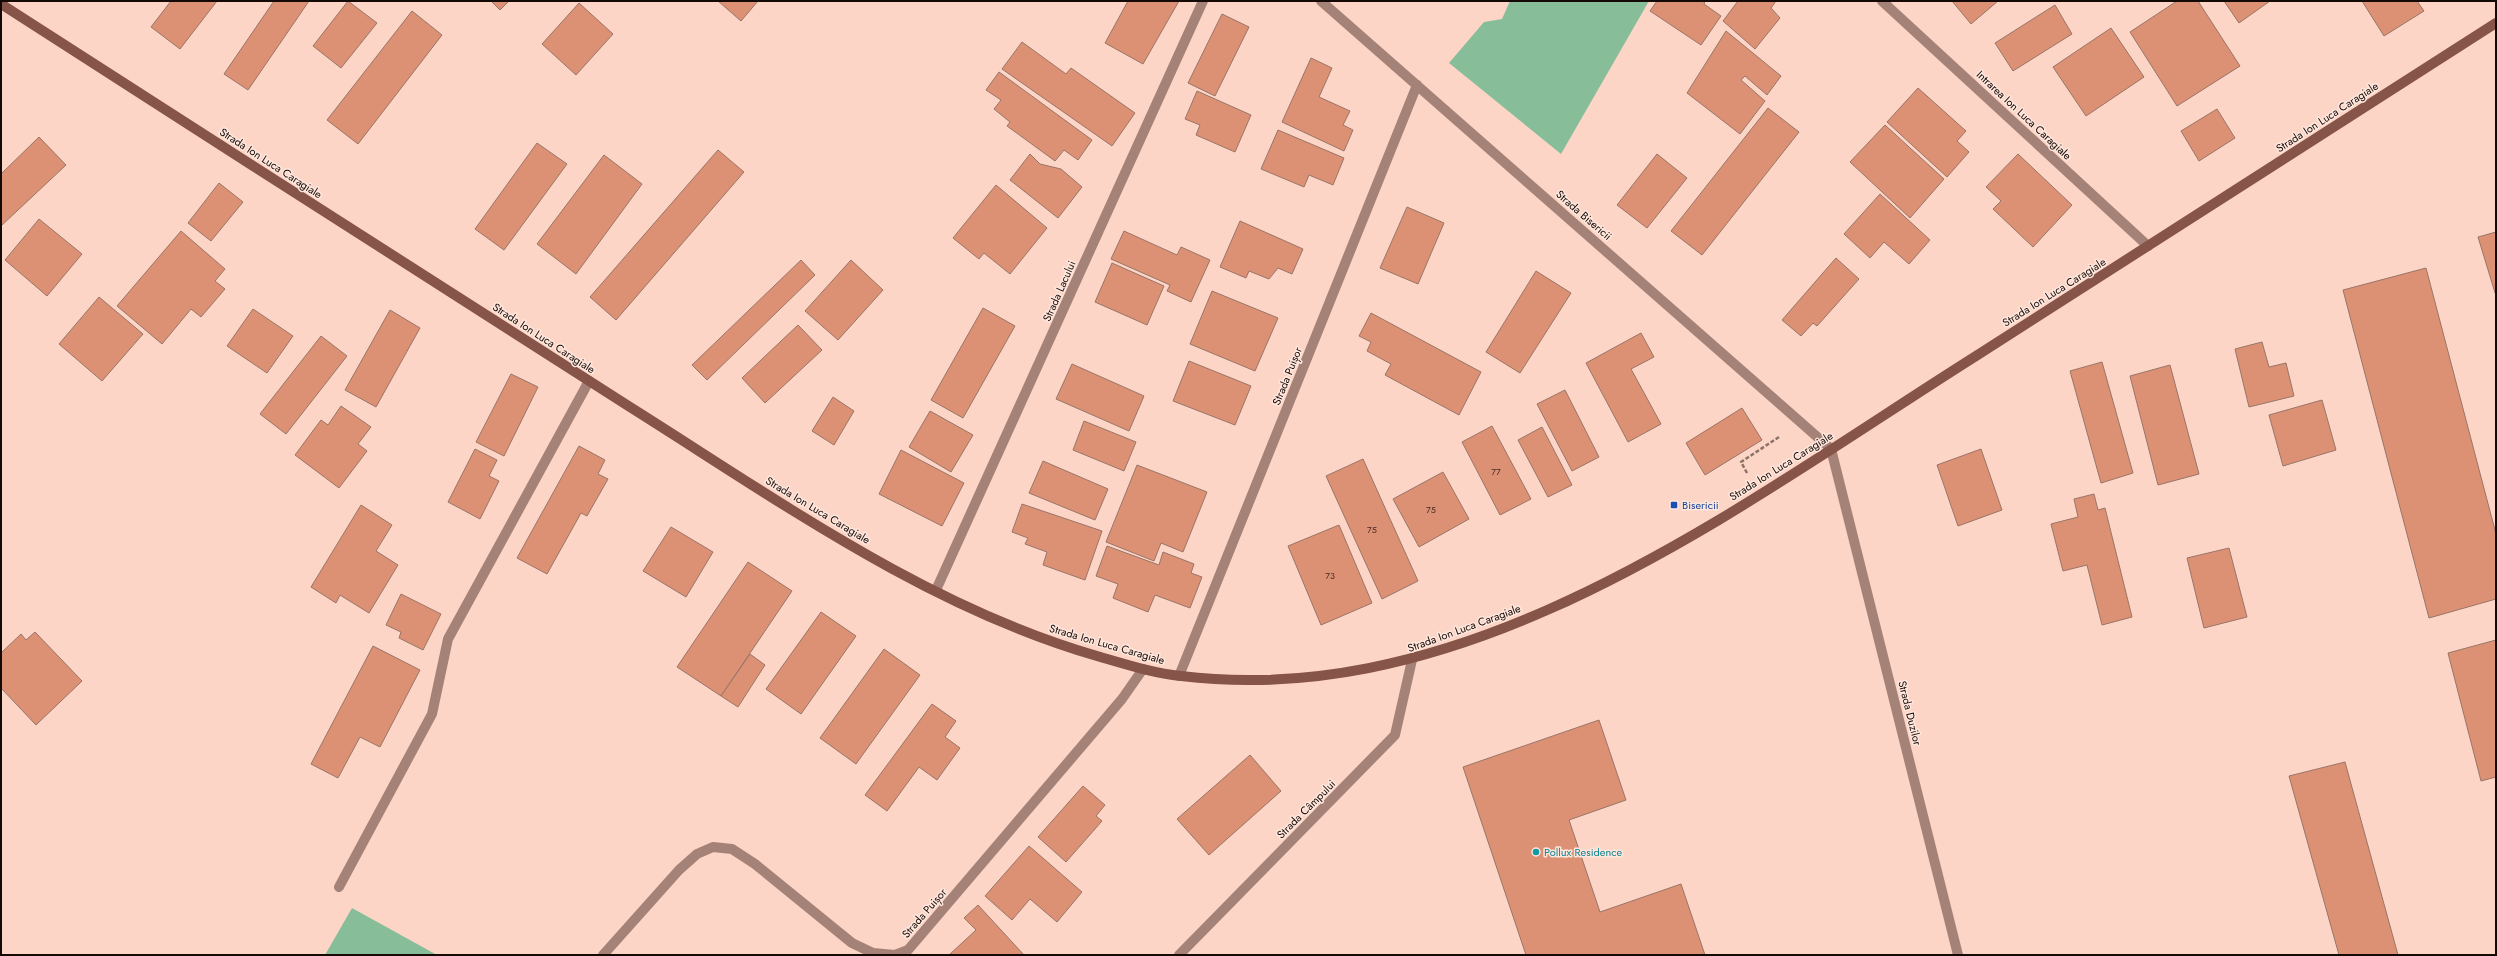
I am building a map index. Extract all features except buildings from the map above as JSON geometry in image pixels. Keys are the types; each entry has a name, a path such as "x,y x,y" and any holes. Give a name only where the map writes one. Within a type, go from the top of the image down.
{"main road":[{"name":"Strada Ion Luca Caragiale","path":"1,4 589,381 811,520 873,557 994,619 1058,645 1144,670 1179,676 1245,681 1307,677 1361,671 1412,660 1471,640 1522,620 1609,581 1662,553 1831,449 2496,23"}],"street":[{"name":"Strada Lacului","path":"936,590 1203,1"},
{"name":"Strada Bisericii","path":"1321,1 1831,449"},
{"name":"Intrarea Ion Luca Caragiale","path":"1882,1 2148,246"},
{"name":"Strada Puișor","path":"1179,676 1417,85"},
{"path":"339,888 432,714 448,639 589,381"},
{"name":"Strada Duzilor","path":"1831,449 1958,955"},
{"name":"Strada Câmpului","path":"1179,955 1395,735 1412,660"},
{"name":"Strada Puișor","path":"603,955 679,870 697,854 713,847 732,849 754,864 852,943 873,953 895,955 908,950 1122,699 1144,670"}],"green space":[{"path":"1510,1 1649,1 1561,154 1449,63 1484,22 1502,19"},
{"path":"352,908 437,955 325,955"}],"place":[{"name":"Bisericii","path":"1674,505"},
{"name":"Pollux Residence","path":"1536,852"}]}
